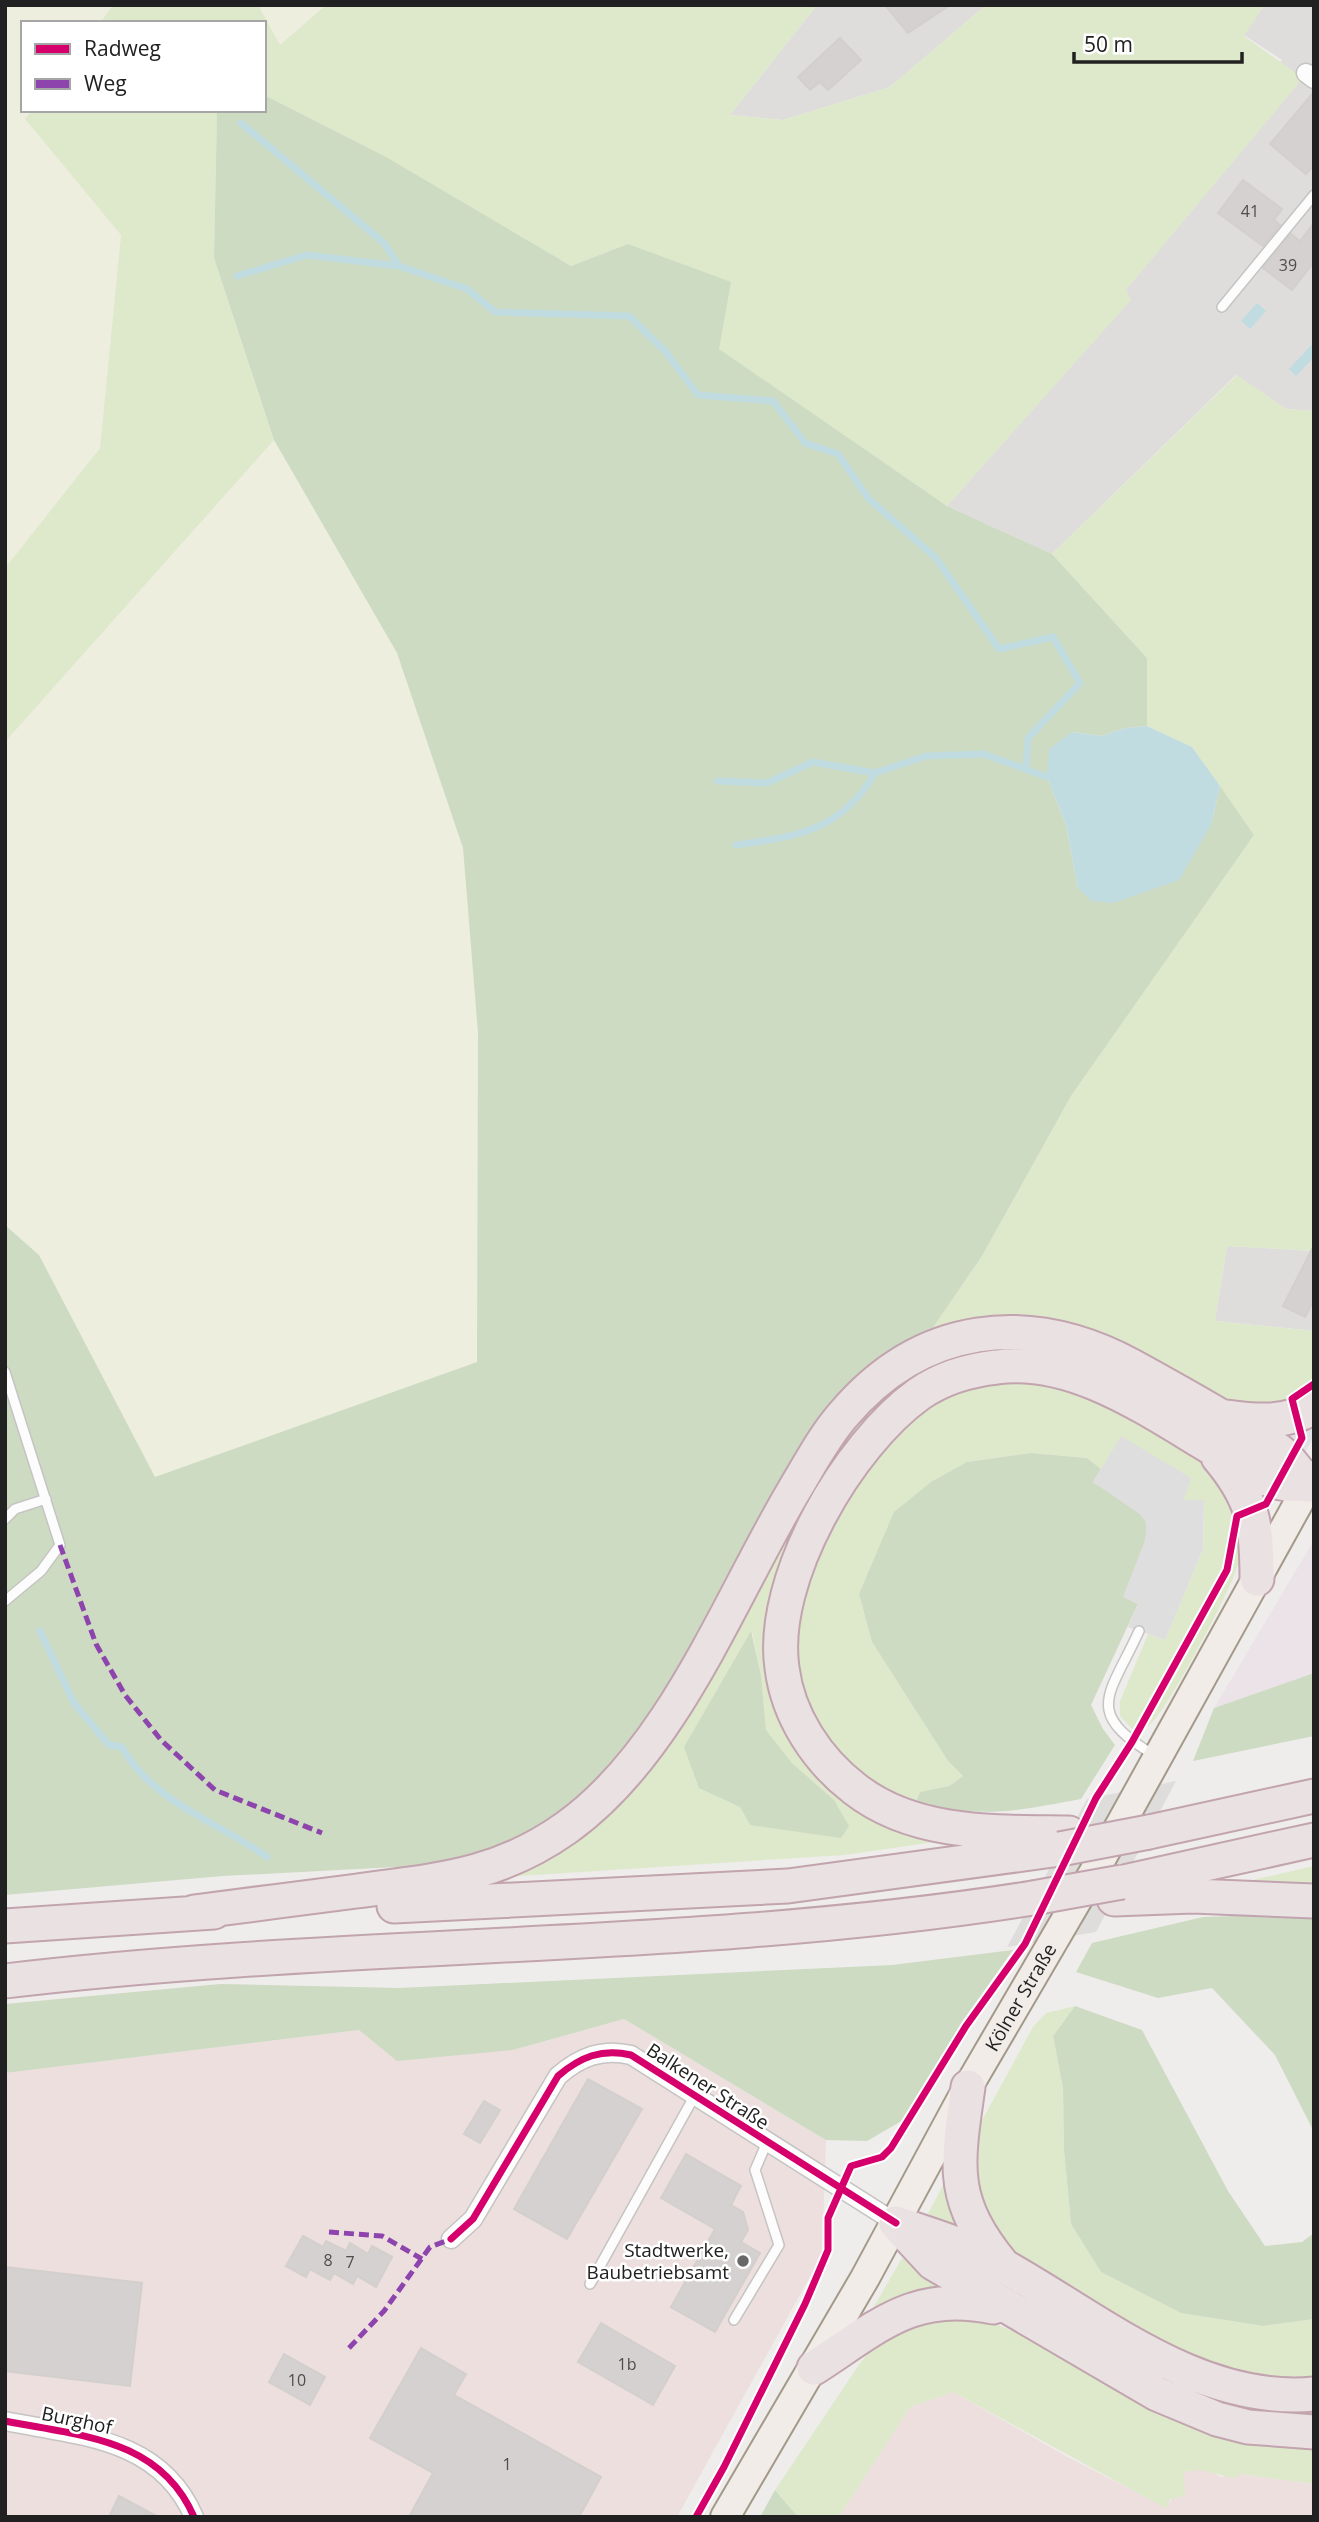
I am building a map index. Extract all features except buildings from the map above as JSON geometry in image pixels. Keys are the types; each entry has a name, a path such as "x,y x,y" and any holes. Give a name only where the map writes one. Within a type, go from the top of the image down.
{"highway":[{"path":"194,1912 465,1877 536,1847 567,1827 620,1780 659,1728 827,1436 864,1392 885,1374 915,1355 971,1335 1024,1332 1053,1335 1112,1355 1221,1416 1284,1455 1311,1480"},
{"path":"1064,1841 951,1829 910,1818 856,1790 815,1749 788,1697 780,1640 790,1587 821,1516 857,1457 874,1435 920,1393 968,1371 1000,1366 1034,1367 1067,1373 1139,1406 1271,1481 1311,1480"},
{"path":"1221,1416 1254,1421 1278,1420 1314,1407"},
{"path":"1210,1447 1242,1489 1252,1510 1257,1536 1256,1579"},
{"path":"5,1926 194,1912 491,1903 788,1885 1064,1841 1149,1832 1314,1796"},
{"path":"1118,1891 1314,1840"},
{"path":"5,1980 214,1961 755,1932 860,1923 1033,1898 1118,1891 1314,1901"},
{"path":"968,2087 958,2159 963,2198 983,2240 1004,2266"},
{"path":"896,2223 951,2242 1004,2266 1176,2366 1208,2381 1272,2394 1314,2394"},
{"path":"896,2223 933,2263 1127,2378 1186,2408 1248,2427 1314,2432"},
{"path":"814,2368 896,2315 919,2306 964,2301 1011,2310"}],"main road":[{"name":"Kölner Straße","path":"725,2517 896,2223 968,2087 1158,1758 1311,1480"}],"street":[{"name":"Balkener Straße","path":"451,2239 473,2219 558,2076 576,2060 601,2053 631,2055 896,2223"},
{"name":"Burghof","path":"5,2421 117,2444 154,2462 176,2484 194,2517"}],"lane":[{"path":"1222,307 1314,195"},
{"path":"5,1372 60,1545 41,1571 5,1601"},
{"path":"5,1519 15,1509 46,1499"},
{"path":"1139,1631 1109,1699 1107,1712 1117,1730 1158,1758"},
{"path":"590,2284 695,2095"},
{"path":"734,2320 779,2245 755,2170 767,2142"}],"shaded area":[{"path":"5,5 113,5 101,21 21,21 21,112 31,112 26,119 121,235 100,448 5,568"},
{"path":"258,5 326,5 279,45"},
{"path":"817,5 986,5 890,87 783,120 730,115"},
{"path":"1264,5 1314,5 1314,411 1286,409 1236,375 1052,554 947,506 1130,300 1126,290 1282,60 1244,35"},
{"path":"274,440 397,653 463,848 478,1033 477,1362 155,1478 39,1255 5,1225 5,742"},
{"path":"1227,1246 1314,1251 1314,1331 1215,1321"},
{"path":"1314,1418 1314,1437 1305,1452 1266,1432"},
{"path":"1121,1436 1191,1478 1184,1500 1204,1500 1203,1549 1165,1640 1128,1627 1138,1604 1123,1597 1145,1540 1147,1524 1141,1515 1093,1482"},
{"path":"1314,1540 1314,1673 1214,1708"},
{"path":"1176,1781 1096,1932 1007,1947 1087,1799"},
{"path":"624,2019 826,2140 822,2255 677,2517 5,2517 5,2073 359,2030 513,2050"},
{"path":"953,2392 1066,2456 1167,2508 1184,2472 1202,2468 1221,2477 1239,2474 1314,2484 1314,2517 839,2517 910,2407"}],"green space":[{"path":"113,5 258,5 280,45 326,5 817,5 730,115 783,120 890,87 986,5 1264,5 1244,36 1303,78 1126,290 1131,300 947,506 718,349 628,244 571,266 266,96 266,21 101,21"},
{"path":"266,96 386,157 571,266 628,244 731,282 719,349 947,506 1052,554 1147,658 1147,726 1125,728 1102,736 1072,732 1047,777 1066,825 1078,888 1211,825 1220,786 1254,835 1071,1096 982,1256 930,1332 868,1367 820,1417 662,1696 631,1743 605,1774 569,1808 528,1834 453,1864 223,1876 5,1895 5,1225 39,1255 155,1477 477,1362 478,1033 463,848 397,653 274,440 214,258 217,112 266,112"},
{"path":"30,112 217,112 214,258 274,440 5,742 5,568 100,448 121,235 25,119"},
{"path":"1237,375 1286,409 1314,411 1314,1251 1227,1246 1215,1321 1314,1331 1314,1379 1300,1391 1286,1396 1285,1407 1242,1405 1220,1399 995,1319 958,1323 930,1332 982,1256 1071,1096 1254,835 1192,747 1147,726 1147,658 1052,554"},
{"path":"1006,1345 1150,1399 943,1369 793,1553 795,1735 955,1839 845,1855 503,1877 569,1841 859,1413 929,1362","holes":["752,1632 761,1675 766,1730 792,1763 834,1800 750,1825 740,1807"]},
{"path":"1014,1379 1081,1392 1134,1416 1216,1470 1237,1506 1231,1516 1224,1565 1136,1727 1132,1729 1120,1716 1120,1701 1148,1634 1165,1640 1203,1549 1204,1500 1184,1500 1184,1495 1121,1437 1101,1469 1087,1458 1031,1453 967,1462 877,1554 859,1594 872,1642 948,1761 963,1776 949,1786 920,1792 916,1802 884,1788 855,1770 827,1739 808,1706 799,1671 797,1636 802,1601 813,1565 829,1530 858,1483 900,1429 924,1407 946,1394"},
{"path":"1031,1453 1087,1458 1101,1469 1093,1482 1131,1506 1146,1522 1143,1549 1124,1597 1138,1604 1091,1705 1115,1745 1081,1799 1037,1807 980,1812 916,1802 920,1792 949,1786 963,1776 948,1761 872,1642 859,1594 894,1512 931,1482 967,1462"},
{"path":"1239,1529 1240,1555 1231,1584 1180,1681 1167,1703 1147,1727 1231,1568"},
{"path":"751,1631 761,1675 766,1730 792,1763 834,1800 849,1826 841,1838 750,1825 740,1807 699,1788 684,1747"},
{"path":"1314,1673 1314,1736 1193,1761 1214,1708"},
{"path":"1314,1866 1314,1891 1235,1884"},
{"path":"1299,1914 1314,1917 1314,2132 1275,2055 1212,1988 1158,1998 1076,1972 1092,1943 1203,1917"},
{"path":"1013,1950 962,2022 905,2119 867,2141 826,2140 624,2019 513,2050 397,2061 359,2030 5,2073 5,2004 220,1984 399,1988 892,1965"},
{"path":"1075,2006 1053,2036 1063,2088 1064,2150 1071,2224 1101,2272 1181,2313 1263,2326 1314,2319 1314,2379 1278,2380 1248,2376 1179,2354 999,2244 969,2165 974,2135 1033,2027 1046,2013"},
{"path":"1075,2006 1142,2030 1228,2191 1265,2246 1302,2242 1314,2233 1314,2319 1263,2326 1181,2313 1101,2272 1071,2224 1064,2150 1063,2088 1053,2036"},
{"path":"946,2179 965,2234 928,2214"},
{"path":"902,2258 951,2287 869,2315"},
{"path":"910,2319 983,2319 1015,2332 1177,2421 1243,2442 1314,2448 1314,2484 1239,2474 1237,2478 1205,2471 1184,2472 1185,2496 1170,2499 1167,2509 953,2392 910,2407 839,2517 798,2517 775,2490 860,2363 885,2333"},
{"path":"775,2490 798,2517 760,2517"}],"water":[{"path":"1257,303 1266,311 1250,329 1241,321"},
{"path":"1314,342 1314,357 1296,376 1289,369"},
{"path":"1147,726 1192,747 1220,786 1211,825 1179,880 1113,903 1092,901 1078,888 1066,825 1047,777 1049,749 1072,732 1102,736 1125,728"}],"waterway":[{"path":"241,123 384,243 399,266"},
{"path":"237,276 307,255 399,266 467,289 495,312 629,316 665,351 698,395 773,401 805,443 838,454 868,498 936,558 999,649 1053,637 1080,683 1028,738 1026,769"},
{"path":"717,781 767,783 813,762 875,773 926,756 984,754 1047,777"},
{"path":"736,845 798,834 832,819 848,807 875,773"},
{"path":"40,1631 74,1703 109,1745 122,1747 135,1766 168,1797 267,1857"}],"marked path":[{"path":"60,1545 96,1644 125,1695 161,1740 215,1790 322,1833"},
{"path":"329,2232 382,2236 422,2259"},
{"path":"349,2348 384,2311 430,2247 451,2239"}],"cycle path":[{"path":"696,2517 724,2467 805,2304 828,2250 828,2218 851,2166 882,2157 891,2148 966,2026 1025,1944 1096,1798 1132,1742 1227,1570 1237,1516 1266,1504 1302,1438 1292,1399 1314,1384"},
{"path":"451,2239 473,2219 558,2076 583,2059 610,2053 631,2055 896,2223"},
{"path":"5,2421 89,2437 139,2456 161,2471 179,2491 194,2517"}],"place":[{"name":"Stadtwerke, Baubetriebsamt","path":"743,2261"}]}
